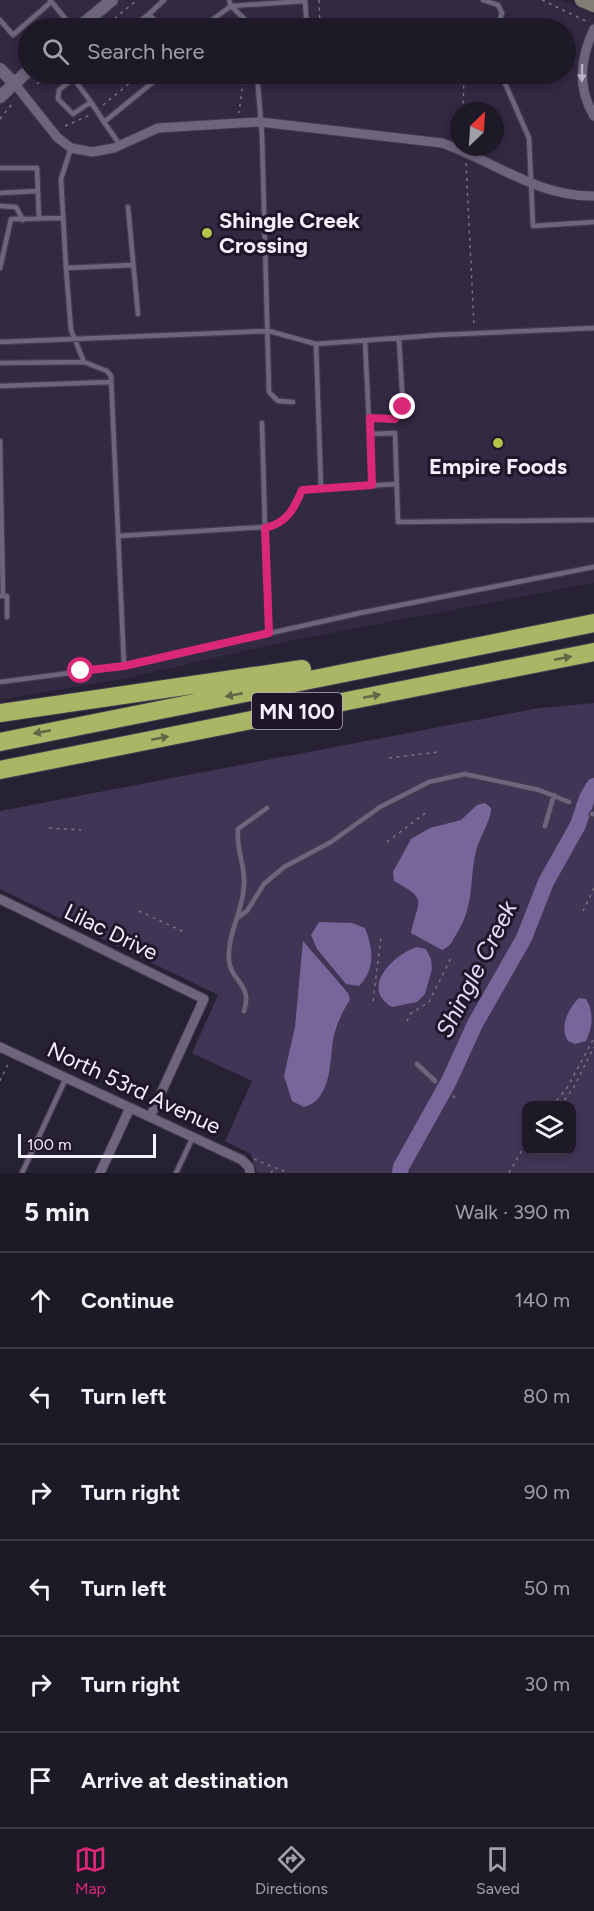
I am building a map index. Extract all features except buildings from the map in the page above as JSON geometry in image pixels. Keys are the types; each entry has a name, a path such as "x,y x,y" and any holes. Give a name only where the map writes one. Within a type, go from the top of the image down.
{"highway":[{"name":"MN 100","path":"0,742 594,623"},
{"path":"0,713 497,643"},
{"name":"MN 100","path":"0,770 594,652"},
{"path":"0,782 128,744"}],"main road":[{"path":"582,0 594,5"}],"street":[{"path":"90,18 112,0"},
{"path":"594,29 586,46 582,75 583,91 594,116"},
{"path":"0,69 57,137 71,148 92,152 120,145 158,128 260,122 442,143 450,146"},
{"path":"0,96 18,80"},
{"path":"474,156 532,184 570,195 594,196"},
{"name":"Lilac Drive","path":"0,899 204,999 150,1117"},
{"path":"2,1048 4,1061"},
{"name":"North 53rd Avenue","path":"2,1048 193,1137 247,1167"},
{"path":"100,1173 130,1108"}],"lane":[{"path":"145,18 164,0"},
{"path":"213,18 230,3 305,0 306,18"},
{"path":"483,0 498,5 502,13 500,18"},
{"path":"32,18 50,1 64,18"},
{"path":"230,3 245,18"},
{"path":"150,14 153,18"},
{"path":"0,20 13,36 18,31"},
{"path":"66,84 58,90 58,99 74,114 91,102"},
{"path":"78,84 120,145"},
{"path":"104,122 151,84"},
{"path":"258,84 269,332 269,392 278,401 293,402"},
{"path":"506,84 526,127 532,184 533,226 594,222"},
{"path":"71,148 61,179 66,268 71,330 84,362"},
{"path":"0,168 38,168 39,219"},
{"path":"0,193 38,191"},
{"path":"0,206 16,207 23,220"},
{"path":"128,207 138,314"},
{"path":"0,268 11,219 63,218"},
{"path":"66,268 134,265"},
{"path":"0,342 269,332 316,344 594,328"},
{"path":"370,418 395,419 403,407 399,339"},
{"path":"365,341 372,485"},
{"path":"316,344 321,487"},
{"path":"0,363 84,362 107,371 111,382 124,666"},
{"path":"0,386 111,382"},
{"path":"262,423 269,633"},
{"path":"371,434 395,433 398,522 594,520"},
{"path":"0,441 2,596 7,596 8,616"},
{"path":"118,536 265,528 286,519 292,512 302,490 397,484"},
{"path":"0,682 124,666 269,633 594,567"},
{"path":"236,919 247,911 264,885 284,867 331,842 380,807 429,782 465,774 554,795 570,802"},
{"path":"545,826 554,795"},
{"path":"244,1011 247,993 229,962 245,883 238,853 238,829 267,808"},
{"path":"417,1064 435,1081"},
{"path":"22,1173 66,1078"},
{"path":"176,1173 193,1137"}],"path":[{"path":"115,18 137,0"},
{"path":"319,0 320,18"},
{"path":"542,0 585,20"},
{"path":"65,126 85,119 129,84"},
{"path":"240,123 241,84"},
{"path":"463,102 464,84"},
{"path":"0,119 12,104"},
{"path":"468,156 466,184 469,187 470,212 467,216 469,244 472,248 474,334"},
{"path":"389,758 438,752"},
{"path":"570,802 593,814"},
{"path":"387,842 428,811"},
{"path":"49,828 81,830"},
{"path":"583,911 594,888"},
{"path":"140,911 182,931"},
{"path":"373,1001 381,937"},
{"path":"407,1021 410,1014 426,1006 451,958"},
{"path":"556,1101 567,1088 594,1038"},
{"path":"564,1101 574,1087 594,1047"},
{"path":"0,1081 4,1061"},
{"path":"435,1081 457,1099"},
{"path":"509,1173 522,1150"},
{"path":"247,1167 257,1159 288,1173"},
{"path":"272,1173 274,1167"}],"shaded area":[{"name":"Shingle Creek Crossing","path":"0,0 563,0 594,15 594,583 289,641 127,678 0,700"},
{"path":"594,703 594,1173 257,1173 251,1154 225,1141 252,1081 192,1053 218,995 0,889 0,811 539,708"},
{"path":"485,803 491,808 491,812 476,851 467,912 453,941 442,950 411,933 418,907 417,897 394,881 393,872 411,839 430,828 461,820 477,805"},
{"path":"319,922 352,923 365,928 370,943 371,958 368,973 359,986 346,984 317,949 311,935"},
{"path":"303,941 348,993 350,1000 336,1029 327,1082 319,1098 304,1107 292,1101 284,1076 295,1027"},
{"path":"417,947 426,949 431,959 432,969 425,994 417,1002 392,1007 383,999 379,991 379,982 390,964"},
{"path":"579,998 586,999 589,1004 591,1025 586,1041 575,1044 568,1041 564,1030 568,1013"}],"waterway":[{"name":"Shingle Creek","path":"400,1173 401,1167 449,1081 475,1024 524,938 546,882 578,825 587,798 594,786"}],"place":[{"name":"Shingle Creek Crossing","path":"207,233"},
{"name":"Empire Foods","path":"498,443"}],"route":[{"path":"81,671 124,666 247,640 269,633 265,528 286,519 292,512 302,490 372,485 370,418 395,419 403,407"}]}
